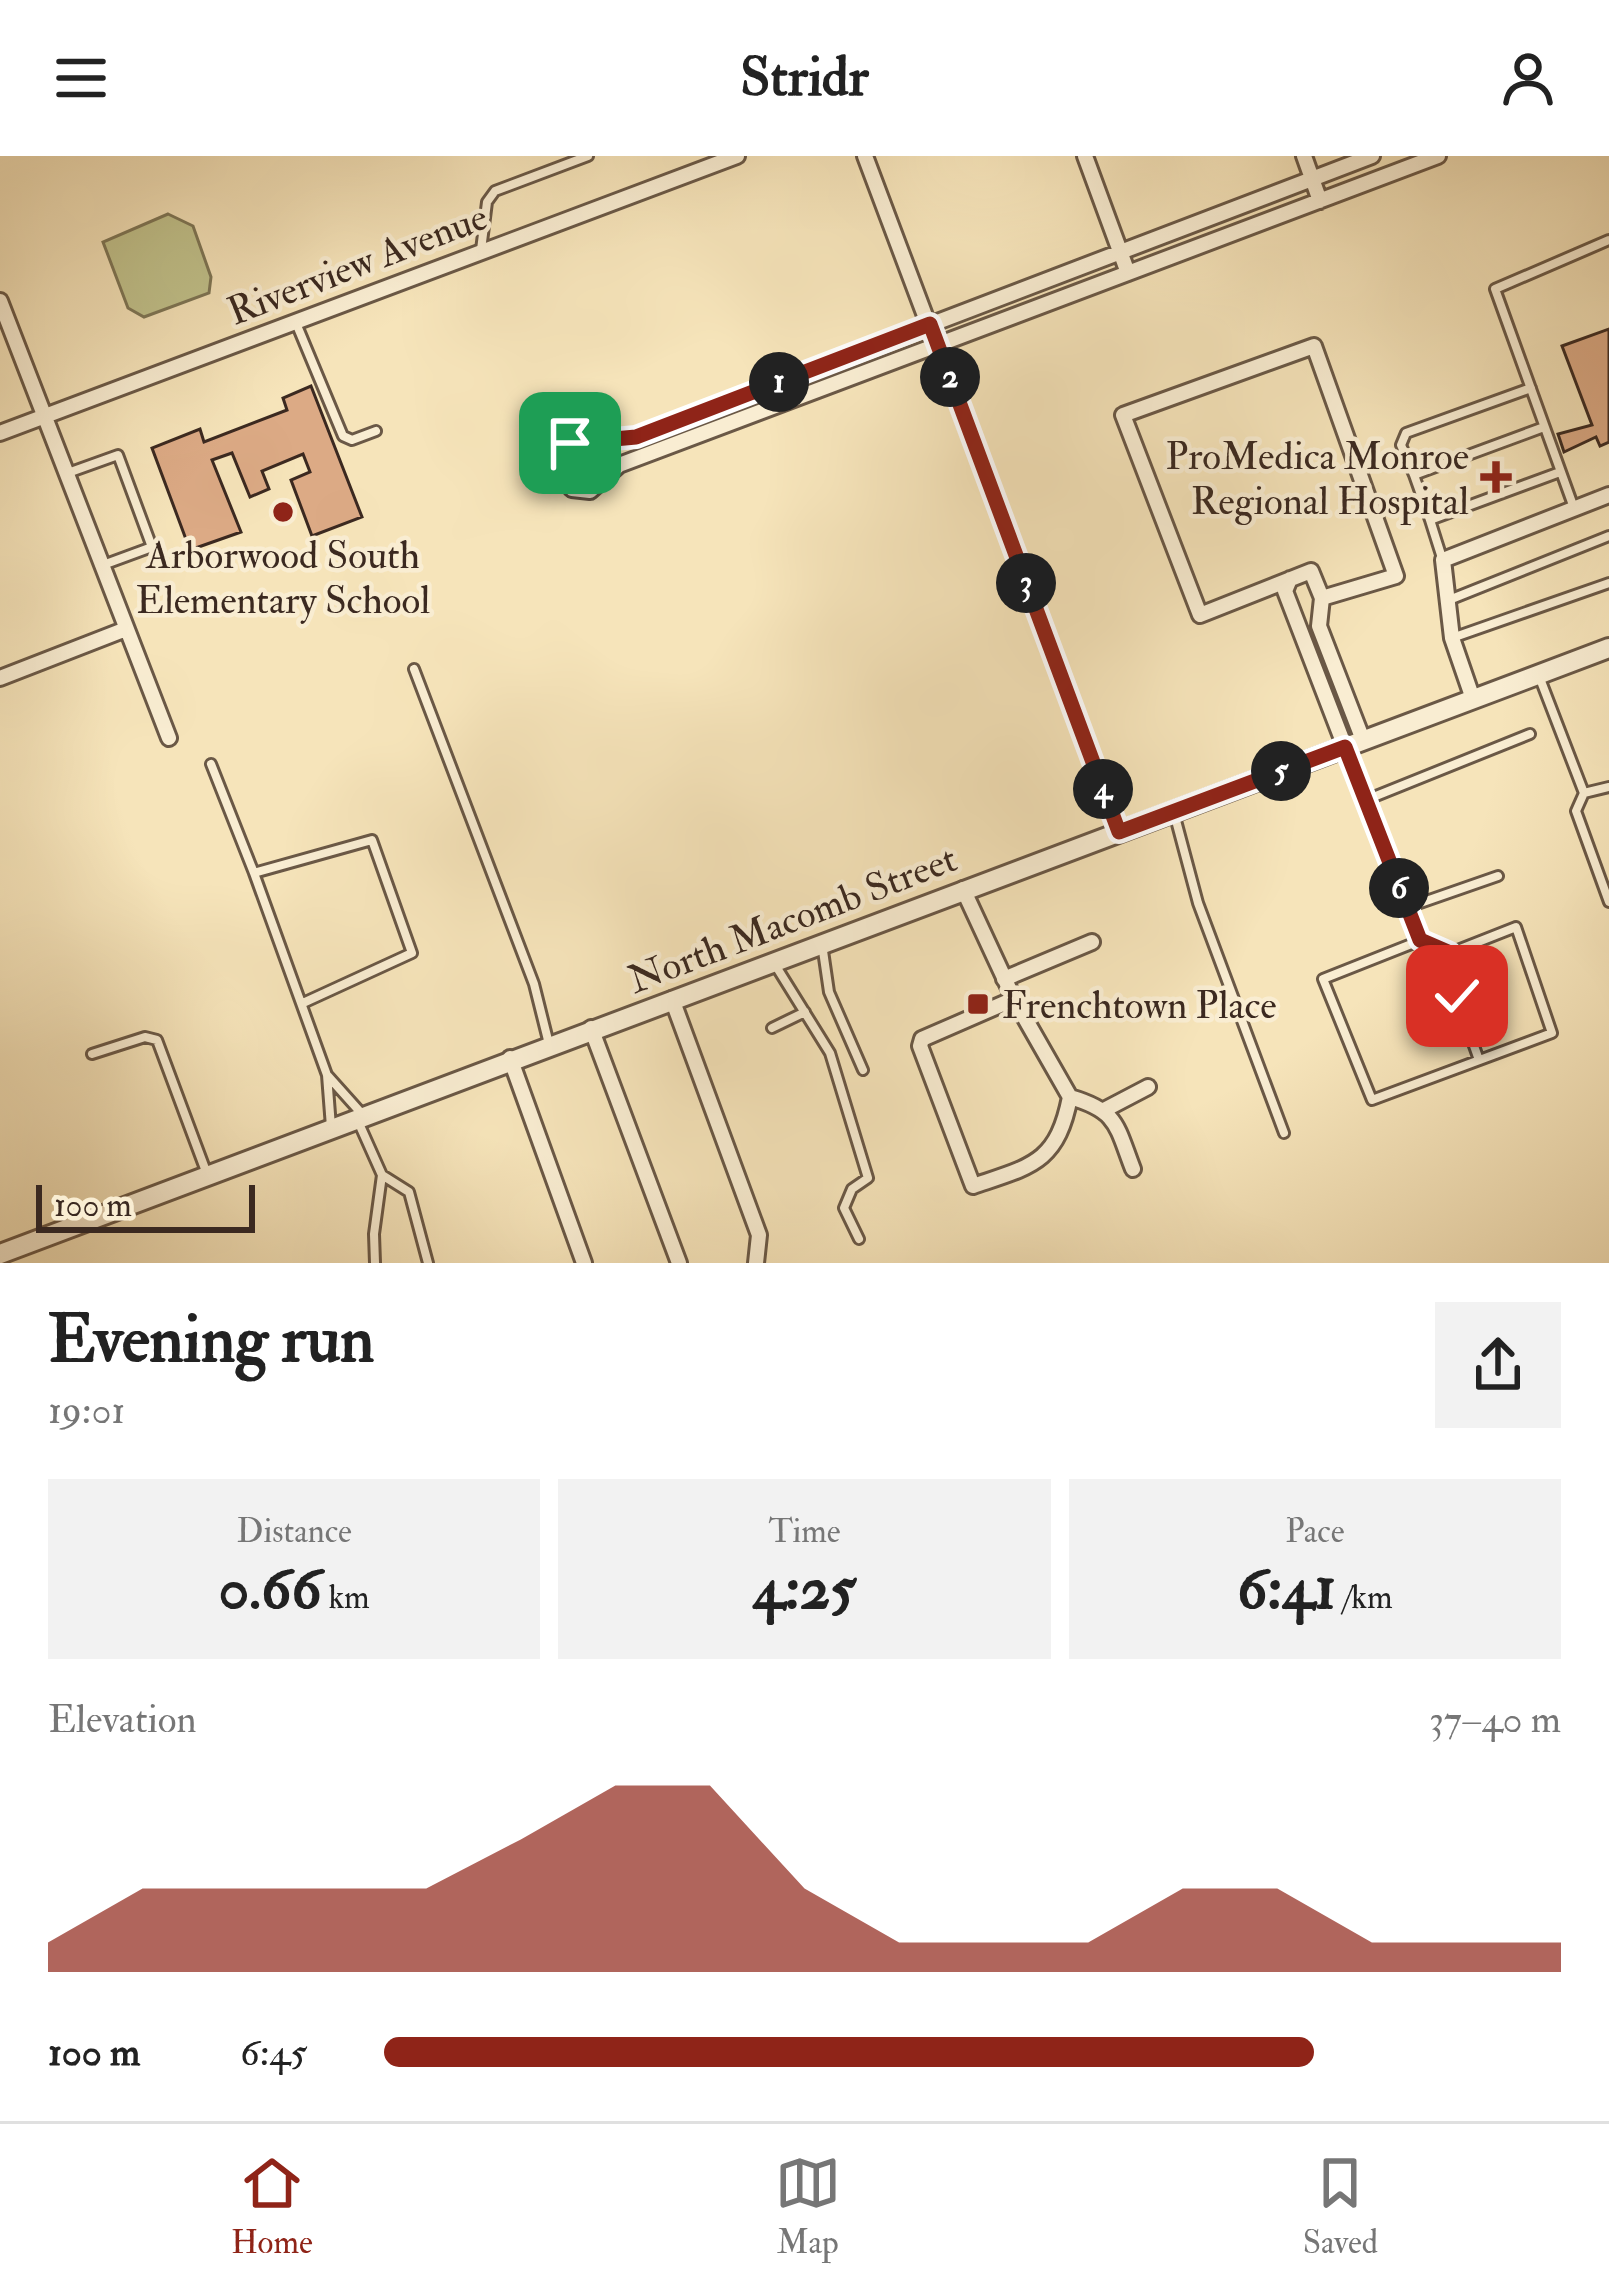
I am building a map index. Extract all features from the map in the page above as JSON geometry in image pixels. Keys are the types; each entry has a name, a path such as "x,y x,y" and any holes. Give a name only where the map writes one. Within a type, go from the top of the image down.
{"street":[{"name":"Riverview Avenue","path":"0,433 481,252 695,163 737,156"},
{"path":"865,156 1119,832"},
{"path":"1085,156 1128,273"},
{"path":"1304,156 1320,201"},
{"path":"1372,156 636,437 570,443 558,460 559,474 572,489 590,491 619,466 1438,156"},
{"path":"0,301 41,417 169,738"},
{"path":"1322,598 1396,576 1314,346 1123,416 1200,615 1312,571 1322,598 1319,626 1354,744"},
{"path":"1473,699 1452,638 1443,560 1609,495"},
{"path":"1290,579 1285,591 1354,744"},
{"path":"0,677 126,629"},
{"name":"North Macomb Street","path":"4,1256 510,1058 1609,648"},
{"path":"963,889 1004,980 1070,1096 1064,1127 1046,1156 973,1186 920,1046 922,1039 1014,999"},
{"path":"1004,980 1093,942"},
{"path":"672,999 759,1235 756,1263"},
{"path":"591,1028 679,1263"},
{"path":"510,1058 584,1263"},
{"path":"1070,1096 1106,1108 1148,1088"},
{"path":"1106,1108 1133,1169"}],"lane":[{"path":"481,252 487,202 495,191 588,156"},
{"path":"1574,508 1495,289 1609,239"},
{"path":"295,322 344,436 352,440 376,431"},
{"path":"1443,560 1401,446 1406,433 1531,388"},
{"path":"1414,475 1544,427"},
{"path":"64,474 118,454 152,548 101,566"},
{"path":"1430,520 1561,472"},
{"path":"1448,600 1609,536"},
{"path":"1452,638 1609,583"},
{"path":"414,669 534,984 549,1044"},
{"path":"1539,674 1584,793 1576,811 1609,902"},
{"path":"1366,800 1530,734"},
{"path":"1354,744 1366,800 1420,940 1450,953 1516,927 1552,1033 1372,1100 1323,979 1420,940"},
{"path":"211,764 327,1075 331,1129"},
{"path":"1584,793 1609,788"},
{"path":"1174,812 1198,903 1284,1133"},
{"path":"254,873 372,840 412,953 302,1003"},
{"path":"1406,908 1498,876"},
{"path":"822,943 829,992 862,1070"},
{"path":"1450,953 1446,967 1479,1060"},
{"path":"773,962 830,1053 868,1178 852,1189 844,1208 859,1239"},
{"path":"772,1028 805,1012"},
{"path":"92,1054 145,1036 157,1040 208,1175"},
{"path":"327,1075 360,1117 382,1175 375,1263"},
{"path":"382,1175 409,1192 428,1263"}],"green space":[{"path":"168,214 193,226 211,277 209,293 144,317 128,308 103,242"}],"building":[{"path":"1609,329 1609,442 1600,446 1596,437 1564,452 1558,434 1592,425 1562,346"},
{"path":"311,386 362,517 312,536 291,480 310,472 303,454 262,471 269,489 250,497 232,453 212,460 241,532 190,550 152,448 200,429 204,442 287,410 283,398"}],"place":[{"name":"ProMedica Monroe Regional Hospital","path":"1496,477"},
{"name":"Arborwood South Elementary School","path":"283,512"},
{"name":"Frenchtown Place","path":"978,1004"}],"route":[{"path":"570,443 636,437 930,324 1119,832 1345,747 1420,940 1450,953 1446,967 1457,996"}]}
